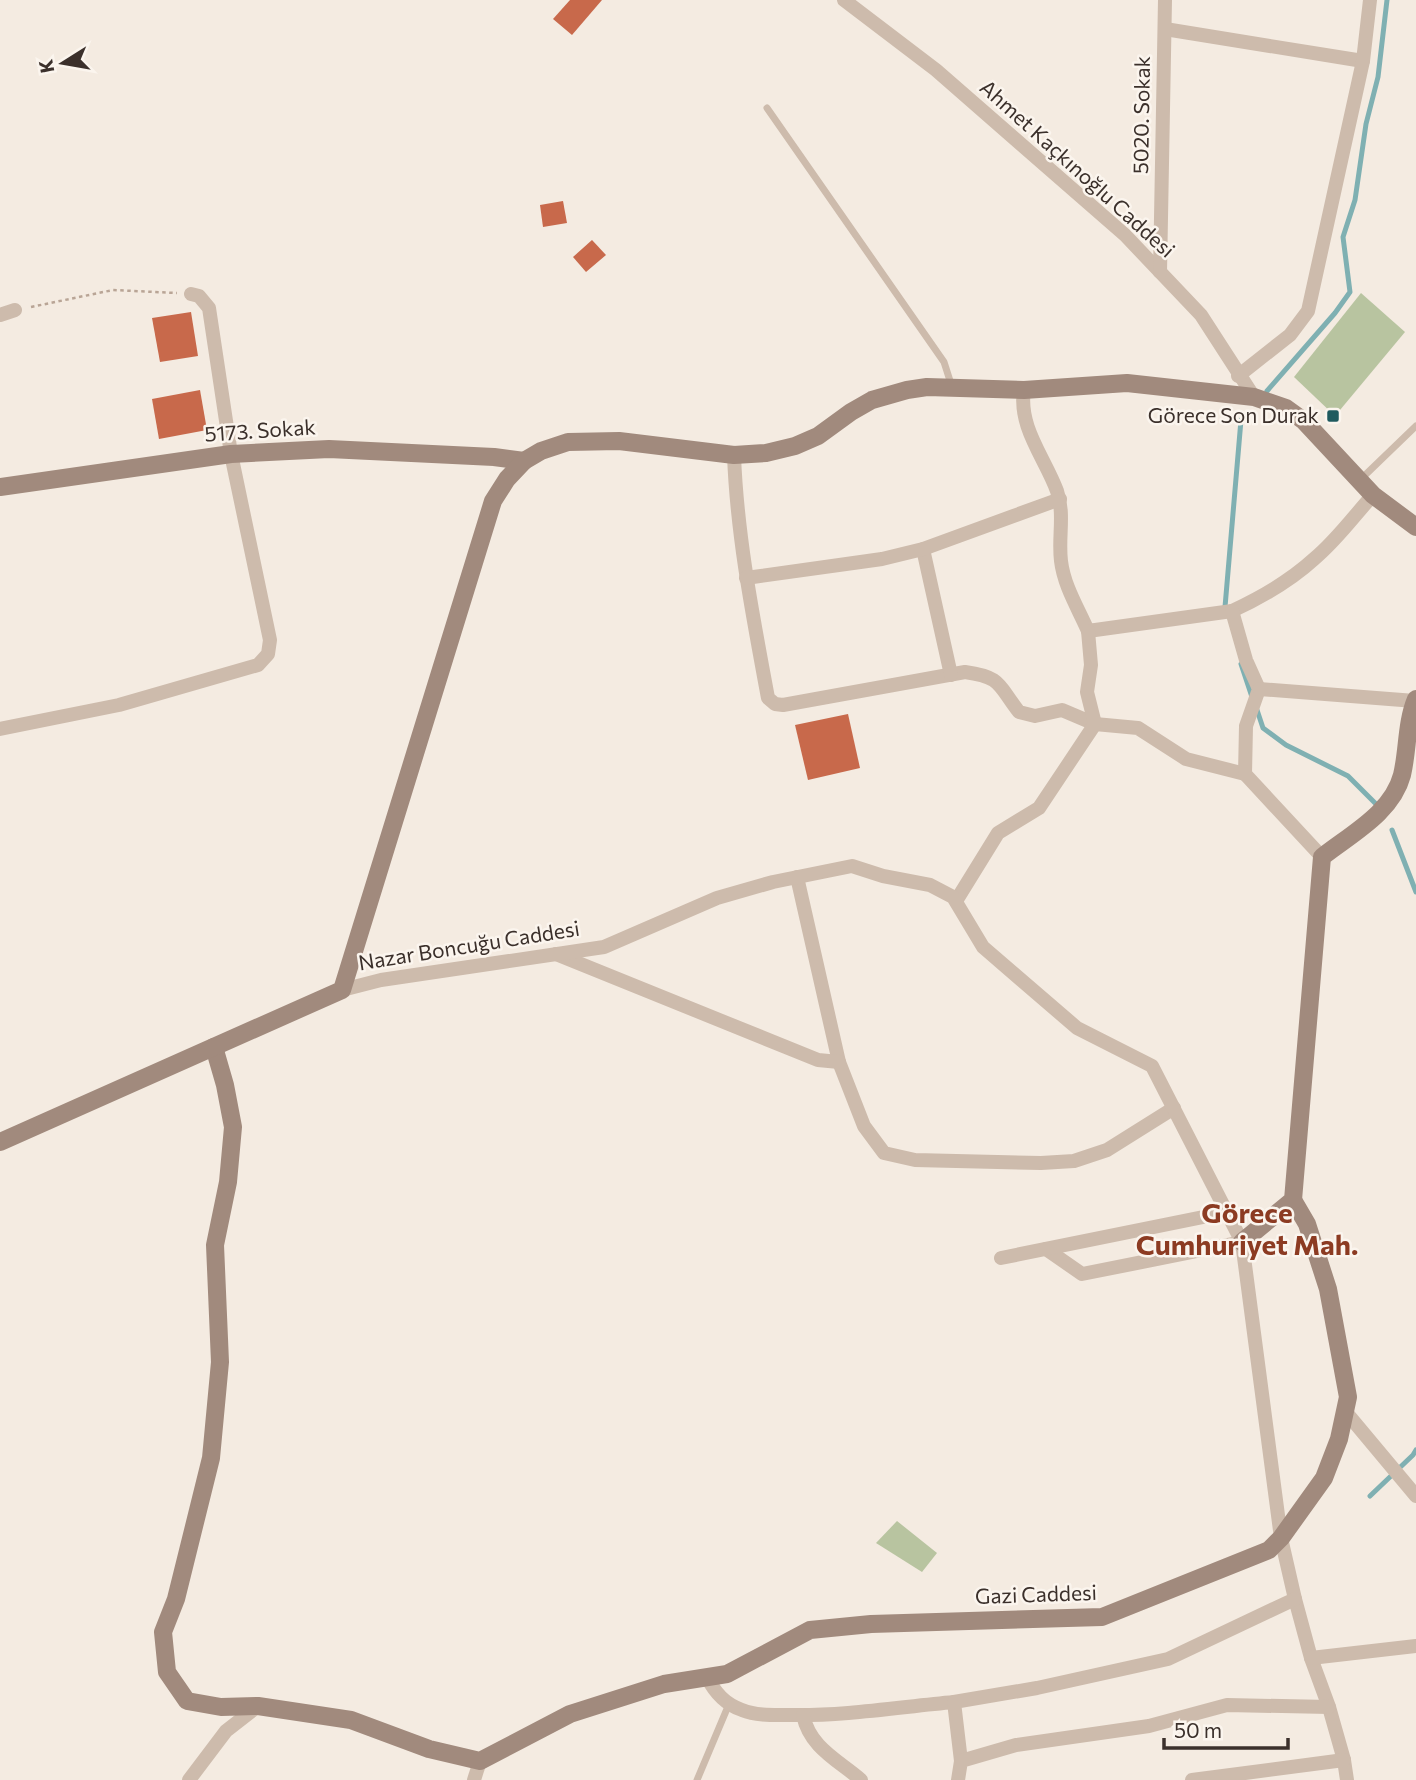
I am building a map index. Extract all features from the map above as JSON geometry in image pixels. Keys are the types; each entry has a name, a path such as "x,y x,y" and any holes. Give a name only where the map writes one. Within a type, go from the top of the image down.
{"street":[{"name":"Ahmet Kaçkınoğlu Caddesi","path":"844,0 966,96 1125,235 1201,315 1254,397"},
{"name":"5020. Sokak","path":"1160,272 1165,0"},
{"path":"1238,376 1290,335 1308,312 1363,61 1370,0"},
{"path":"1165,29 1363,61"},
{"path":"0,729 132,701 258,665 268,654 270,640 231,454 209,308 199,296 191,294"},
{"path":"0,315 15,310"},
{"path":"342,990 493,501 507,479 524,461 541,451 568,442 592,440 734,454 766,453 795,446 818,436 851,412 891,394 927,387 1024,390 1127,383 1254,397 1286,408 1304,421 1373,495 1416,527"},
{"path":"1024,390 1025,417 1059,499 1063,517 1060,545 1063,572 1088,631 1091,665 1087,692 1095,724 1039,808 998,834 956,901 984,947 1077,1028 1152,1066 1242,1242 1281,1538 1311,1658 1329,1707 1347,1780"},
{"name":"5173. Sokak","path":"0,487 231,454 329,449 494,457 524,461"},
{"path":"734,454 735,495 746,578 768,698 775,704 783,705 965,672 985,674 998,680 1018,712 1035,716 1062,710 1095,724 1138,727 1186,759 1245,774 1322,857"},
{"path":"1088,631 1232,611 1280,585 1317,558 1373,495"},
{"path":"746,578 882,559 923,549 1059,499"},
{"path":"923,549 951,675"},
{"path":"1232,611 1245,660 1258,693 1246,726 1245,774"},
{"path":"1046,1249 1082,1274 1242,1242 1293,1200 1322,857 1381,811 1398,785 1415,700 1258,693"},
{"name":"Nazar Boncuğu Caddesi","path":"0,1142 342,990 382,980 604,947 717,898 852,866 883,876 930,885 956,901"},
{"path":"797,877 839,1062 864,1126 884,1153 915,1160 1041,1163 1074,1161 1107,1150 1174,1108"},
{"path":"555,954 818,1060 839,1062"},
{"path":"214,1047 233,1127 228,1182 215,1245 220,1362 211,1458 176,1599 163,1632 167,1672 187,1702 221,1707 258,1706 351,1720 429,1748 480,1760 474,1780"},
{"name":"Gazi Caddesi","path":"480,1760 570,1714 664,1684 727,1674 810,1630 871,1625 1102,1617 1261,1555 1281,1538 1324,1478 1339,1438 1348,1397 1328,1289 1307,1224 1293,1200"},
{"path":"1001,1258 1228,1212"},
{"path":"1345,1411 1416,1496"},
{"path":"707,1678 713,1690 730,1704 757,1714 823,1716 954,1702 1037,1688 1168,1659 1295,1599"},
{"path":"1311,1658 1416,1646"},
{"path":"954,1702 961,1761 958,1780"},
{"path":"961,1761 1016,1745 1149,1726 1227,1705 1329,1707"},
{"path":"189,1780 226,1731 258,1706"},
{"path":"803,1715 812,1740 861,1780"},
{"path":"1192,1780 1344,1760"}],"lane":[{"path":"767,108 944,362 952,388"},
{"path":"1360,480 1416,426"},
{"path":"697,1780 730,1704"}],"path":[{"path":"15,310 113,290 191,294"}],"green space":[{"path":"1361,293 1405,332 1335,416 1294,377"},
{"path":"897,1521 937,1553 922,1572 876,1543"}],"building":[{"path":"570,0 602,0 572,35 553,19"},
{"path":"563,201 567,223 543,227 540,205"},
{"path":"592,240 606,255 586,272 573,257"},
{"path":"191,312 198,356 160,362 152,318"},
{"path":"200,390 207,430 159,439 152,399"},
{"path":"848,714 860,768 808,780 795,725"}],"waterway":[{"path":"1267,391 1350,292 1343,237 1355,200 1366,124 1378,77 1387,0"},
{"path":"1225,607 1241,420 1244,417"},
{"path":"1241,664 1252,697"},
{"path":"1256,707 1263,728 1286,745 1348,776 1377,805"},
{"path":"1392,830 1416,892"},
{"path":"1370,1496 1416,1450"}],"place":[{"name":"Görece Son Durak","path":"1333,416"}],"district":[{"name":"Görece Cumhuriyet Mah.","path":"1247,1229"}]}
